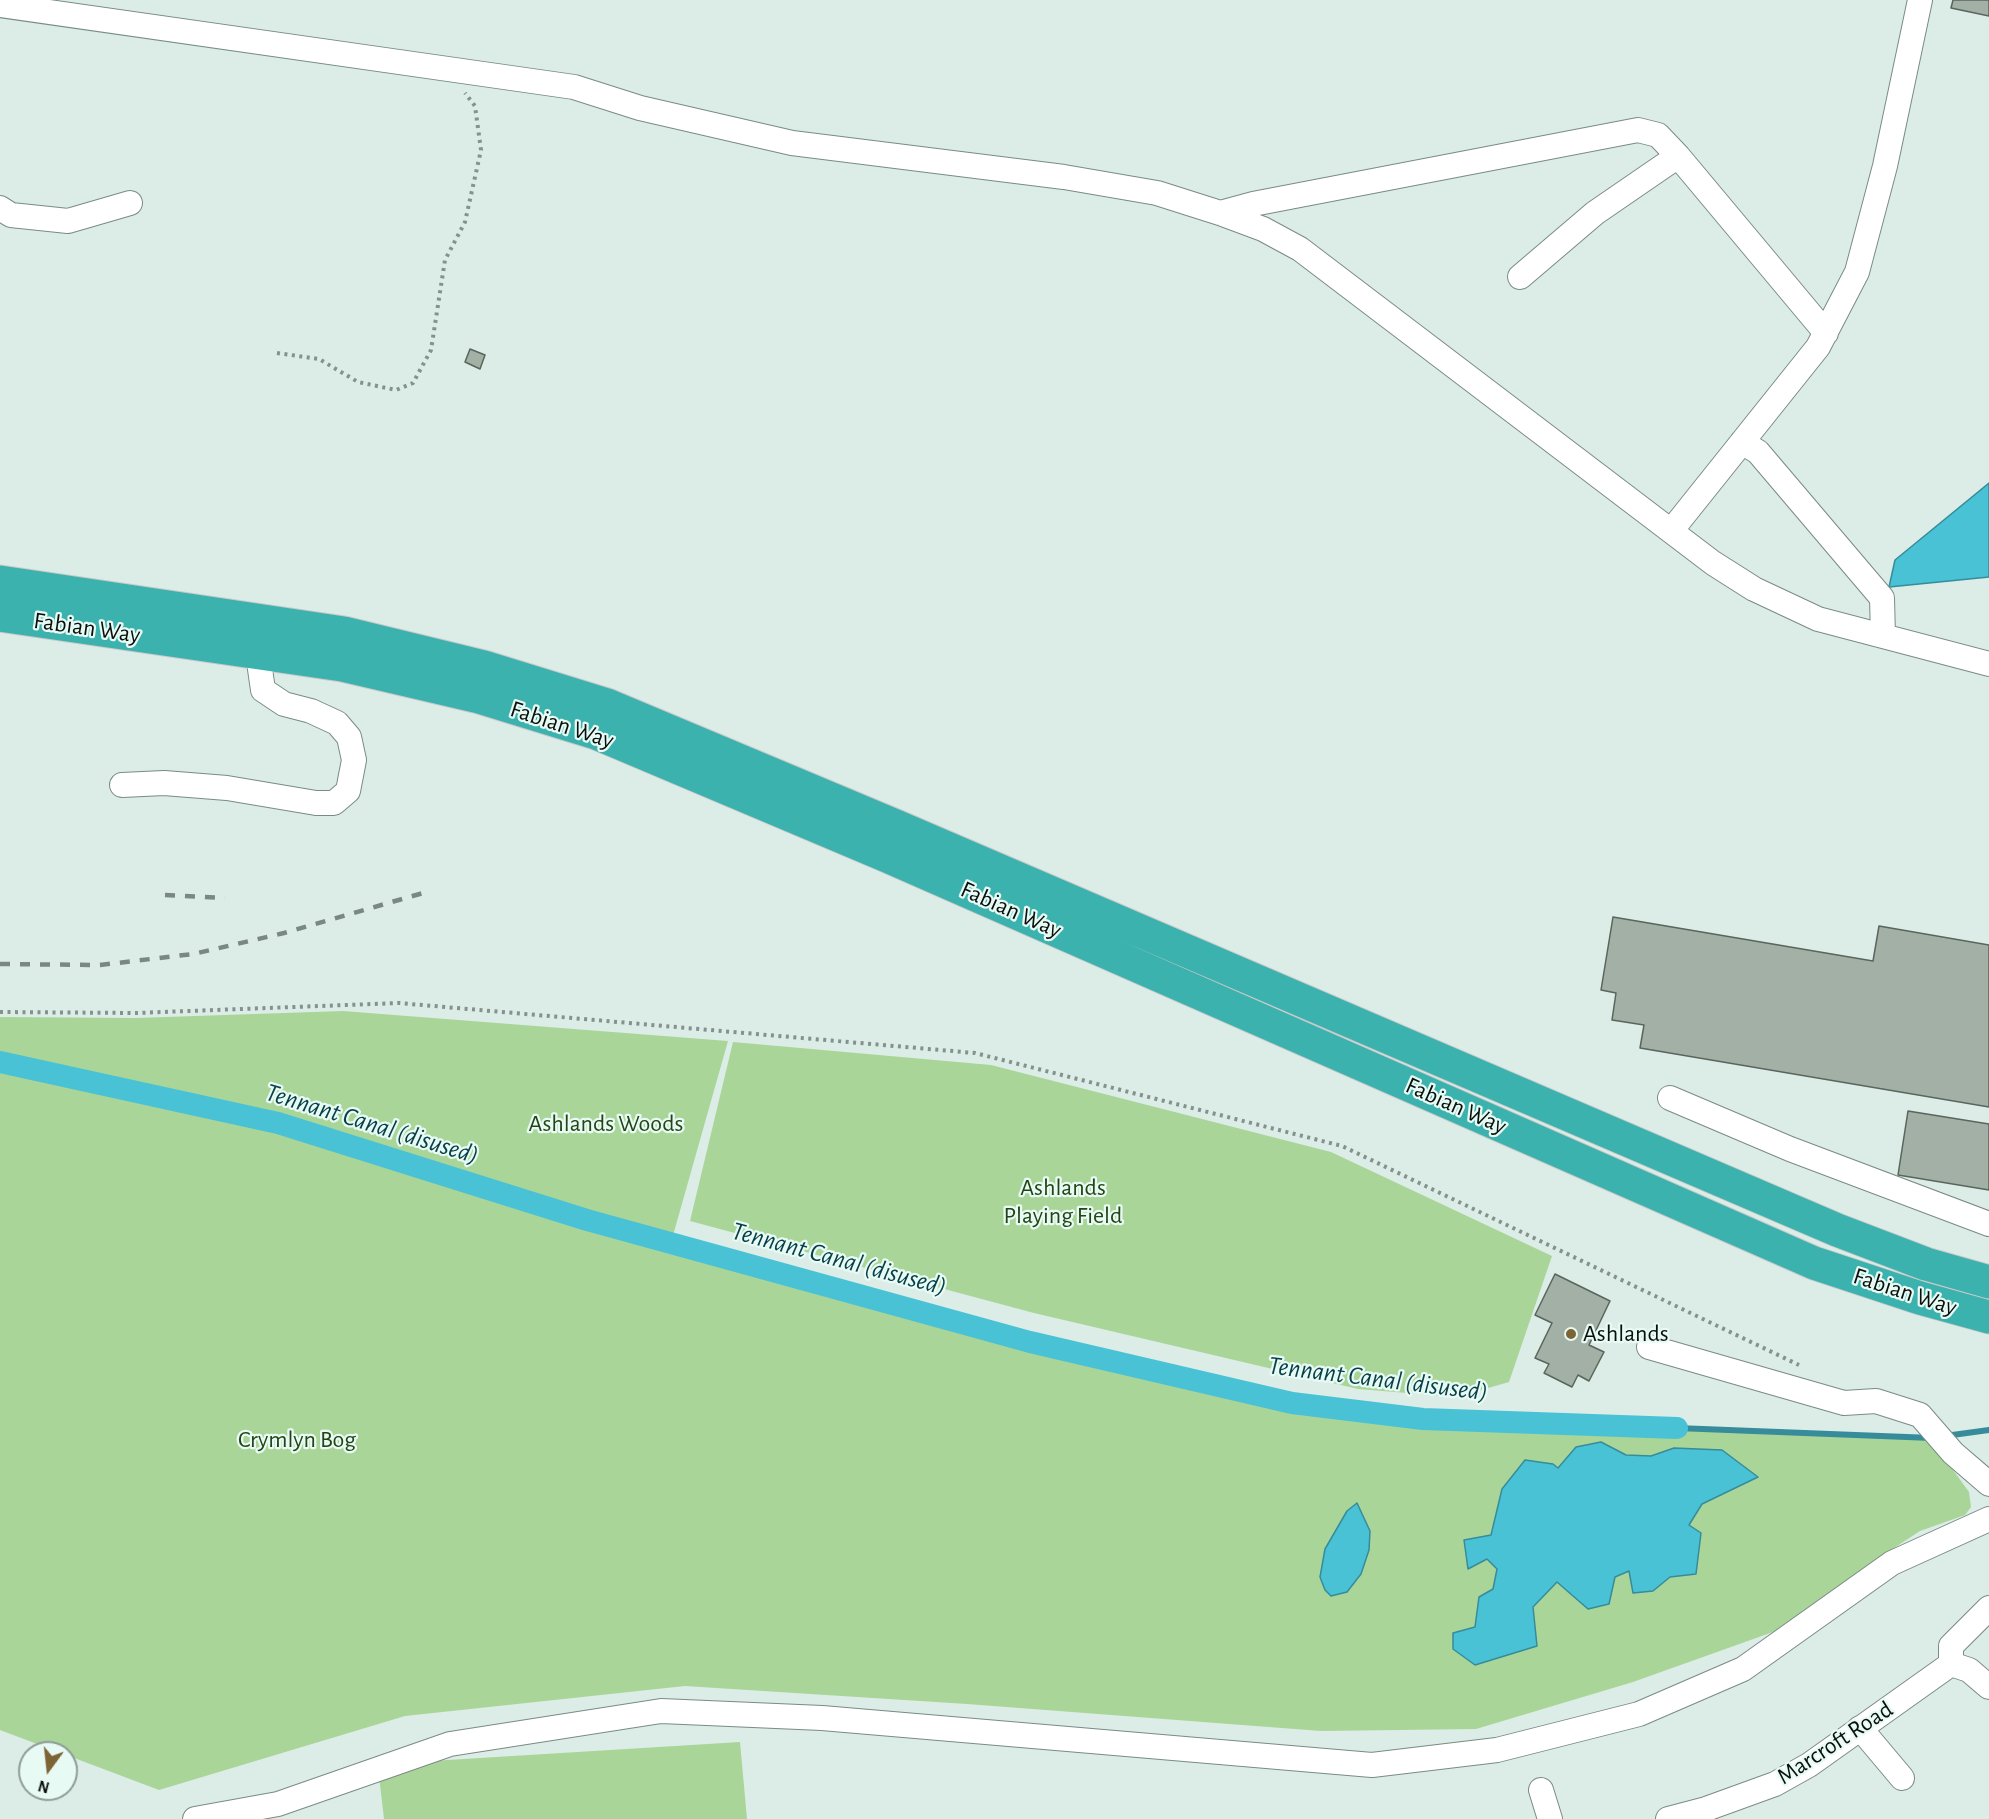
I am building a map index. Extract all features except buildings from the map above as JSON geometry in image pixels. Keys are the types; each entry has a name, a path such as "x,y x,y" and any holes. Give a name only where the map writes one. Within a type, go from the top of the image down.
{"highway":[{"name":"Fabian Way","path":"0,582 344,633 484,667 607,705 741,760 893,841 1814,1263 1937,1303 1989,1317"},
{"name":"Fabian Way","path":"0,615 342,665 479,697 596,733 680,769 893,841 1837,1230 1926,1264 1989,1282"}],"street":[{"path":"1671,531 1818,347 1857,272 1885,166 1920,0"},
{"path":"0,6 574,87 640,108 792,142 1064,177 1157,193 1220,213 1263,229 1300,249 1713,563 1754,589 1818,619 1989,664"},
{"path":"1220,213 1253,204 1638,130 1658,135 1678,156 1826,333"},
{"path":"1520,277 1595,213 1678,156"},
{"path":"0,208 11,214 68,221 130,203"},
{"path":"1742,442 1758,452 1882,598 1883,636"},
{"path":"122,785 164,783 216,787 316,803 334,803 348,791 354,760 349,737 337,723 311,711 284,704 263,690 260,669 262,653"},
{"path":"1670,1098 1790,1149 1989,1224"},
{"path":"1649,1347 1844,1403 1876,1401 1920,1415 1953,1453 1989,1484"},
{"path":"195,1819 278,1804 450,1744 661,1711 822,1718 1372,1766 1497,1750 1639,1713 1743,1669 1892,1563 1989,1520"},
{"path":"1989,1608 1951,1646 1952,1664 1969,1670 1989,1688"},
{"name":"Marcroft Road","path":"1668,1819 1708,1814 1775,1784 1809,1765 1952,1664"},
{"path":"1860,1728 1902,1779"},
{"path":"1541,1790 1550,1819"}],"path":[{"path":"277,353 320,359 358,382 396,390 413,383 431,350 445,260 465,222 481,150 475,106 446,68"},
{"path":"0,1012 136,1012 399,1003 975,1053 1342,1146 1804,1367"}],"green space":[{"name":"Ashlands Woods","path":"343,1011 728,1041 672,1239 588,1216 279,1120 0,1058 0,1017 136,1018"},
{"name":"Ashlands Playing Field","path":"733,1042 991,1065 1331,1152 1552,1256 1509,1382 1457,1397 1358,1389 1034,1313 690,1221"},
{"name":"Crymlyn Bog","path":"0,1062 278,1123 587,1220 1030,1342 1292,1403 1423,1419 1930,1438 1969,1492 1971,1507 1965,1515 1920,1531 1871,1563 1801,1622 1633,1682 1476,1729 1321,1731 967,1704 685,1686 405,1716 159,1790 78,1759 78,1741 29,1741 0,1730"},
{"path":"740,1742 747,1819 384,1819 379,1776 415,1762"}],"water":[{"path":"1989,483 1989,577 1889,587 1895,560"},
{"path":"1601,1442 1626,1455 1651,1456 1674,1448 1722,1450 1758,1477 1702,1504 1689,1525 1701,1533 1696,1574 1670,1577 1653,1591 1633,1593 1629,1571 1615,1577 1609,1604 1588,1609 1557,1582 1533,1607 1537,1646 1475,1665 1453,1649 1453,1633 1475,1627 1479,1597 1493,1589 1497,1569 1487,1559 1468,1569 1464,1540 1491,1535 1502,1489 1525,1460 1553,1464 1558,1468 1576,1447"},
{"path":"1357,1503 1370,1531 1369,1550 1361,1574 1347,1592 1331,1596 1325,1590 1320,1577 1325,1549 1347,1511"}],"waterway":[{"name":"Tennant Canal (disused)","path":"0,1062 278,1123 587,1220 1030,1342 1292,1403 1423,1419 1677,1428"},
{"path":"1677,1428 1932,1438"},
{"path":"1945,1436 1989,1430"}],"railway":[{"path":"0,964 100,965 193,954 284,933 423,893"},
{"path":"165,895 225,898"}],"place":[{"name":"Ashlands","path":"1571,1334"}]}
